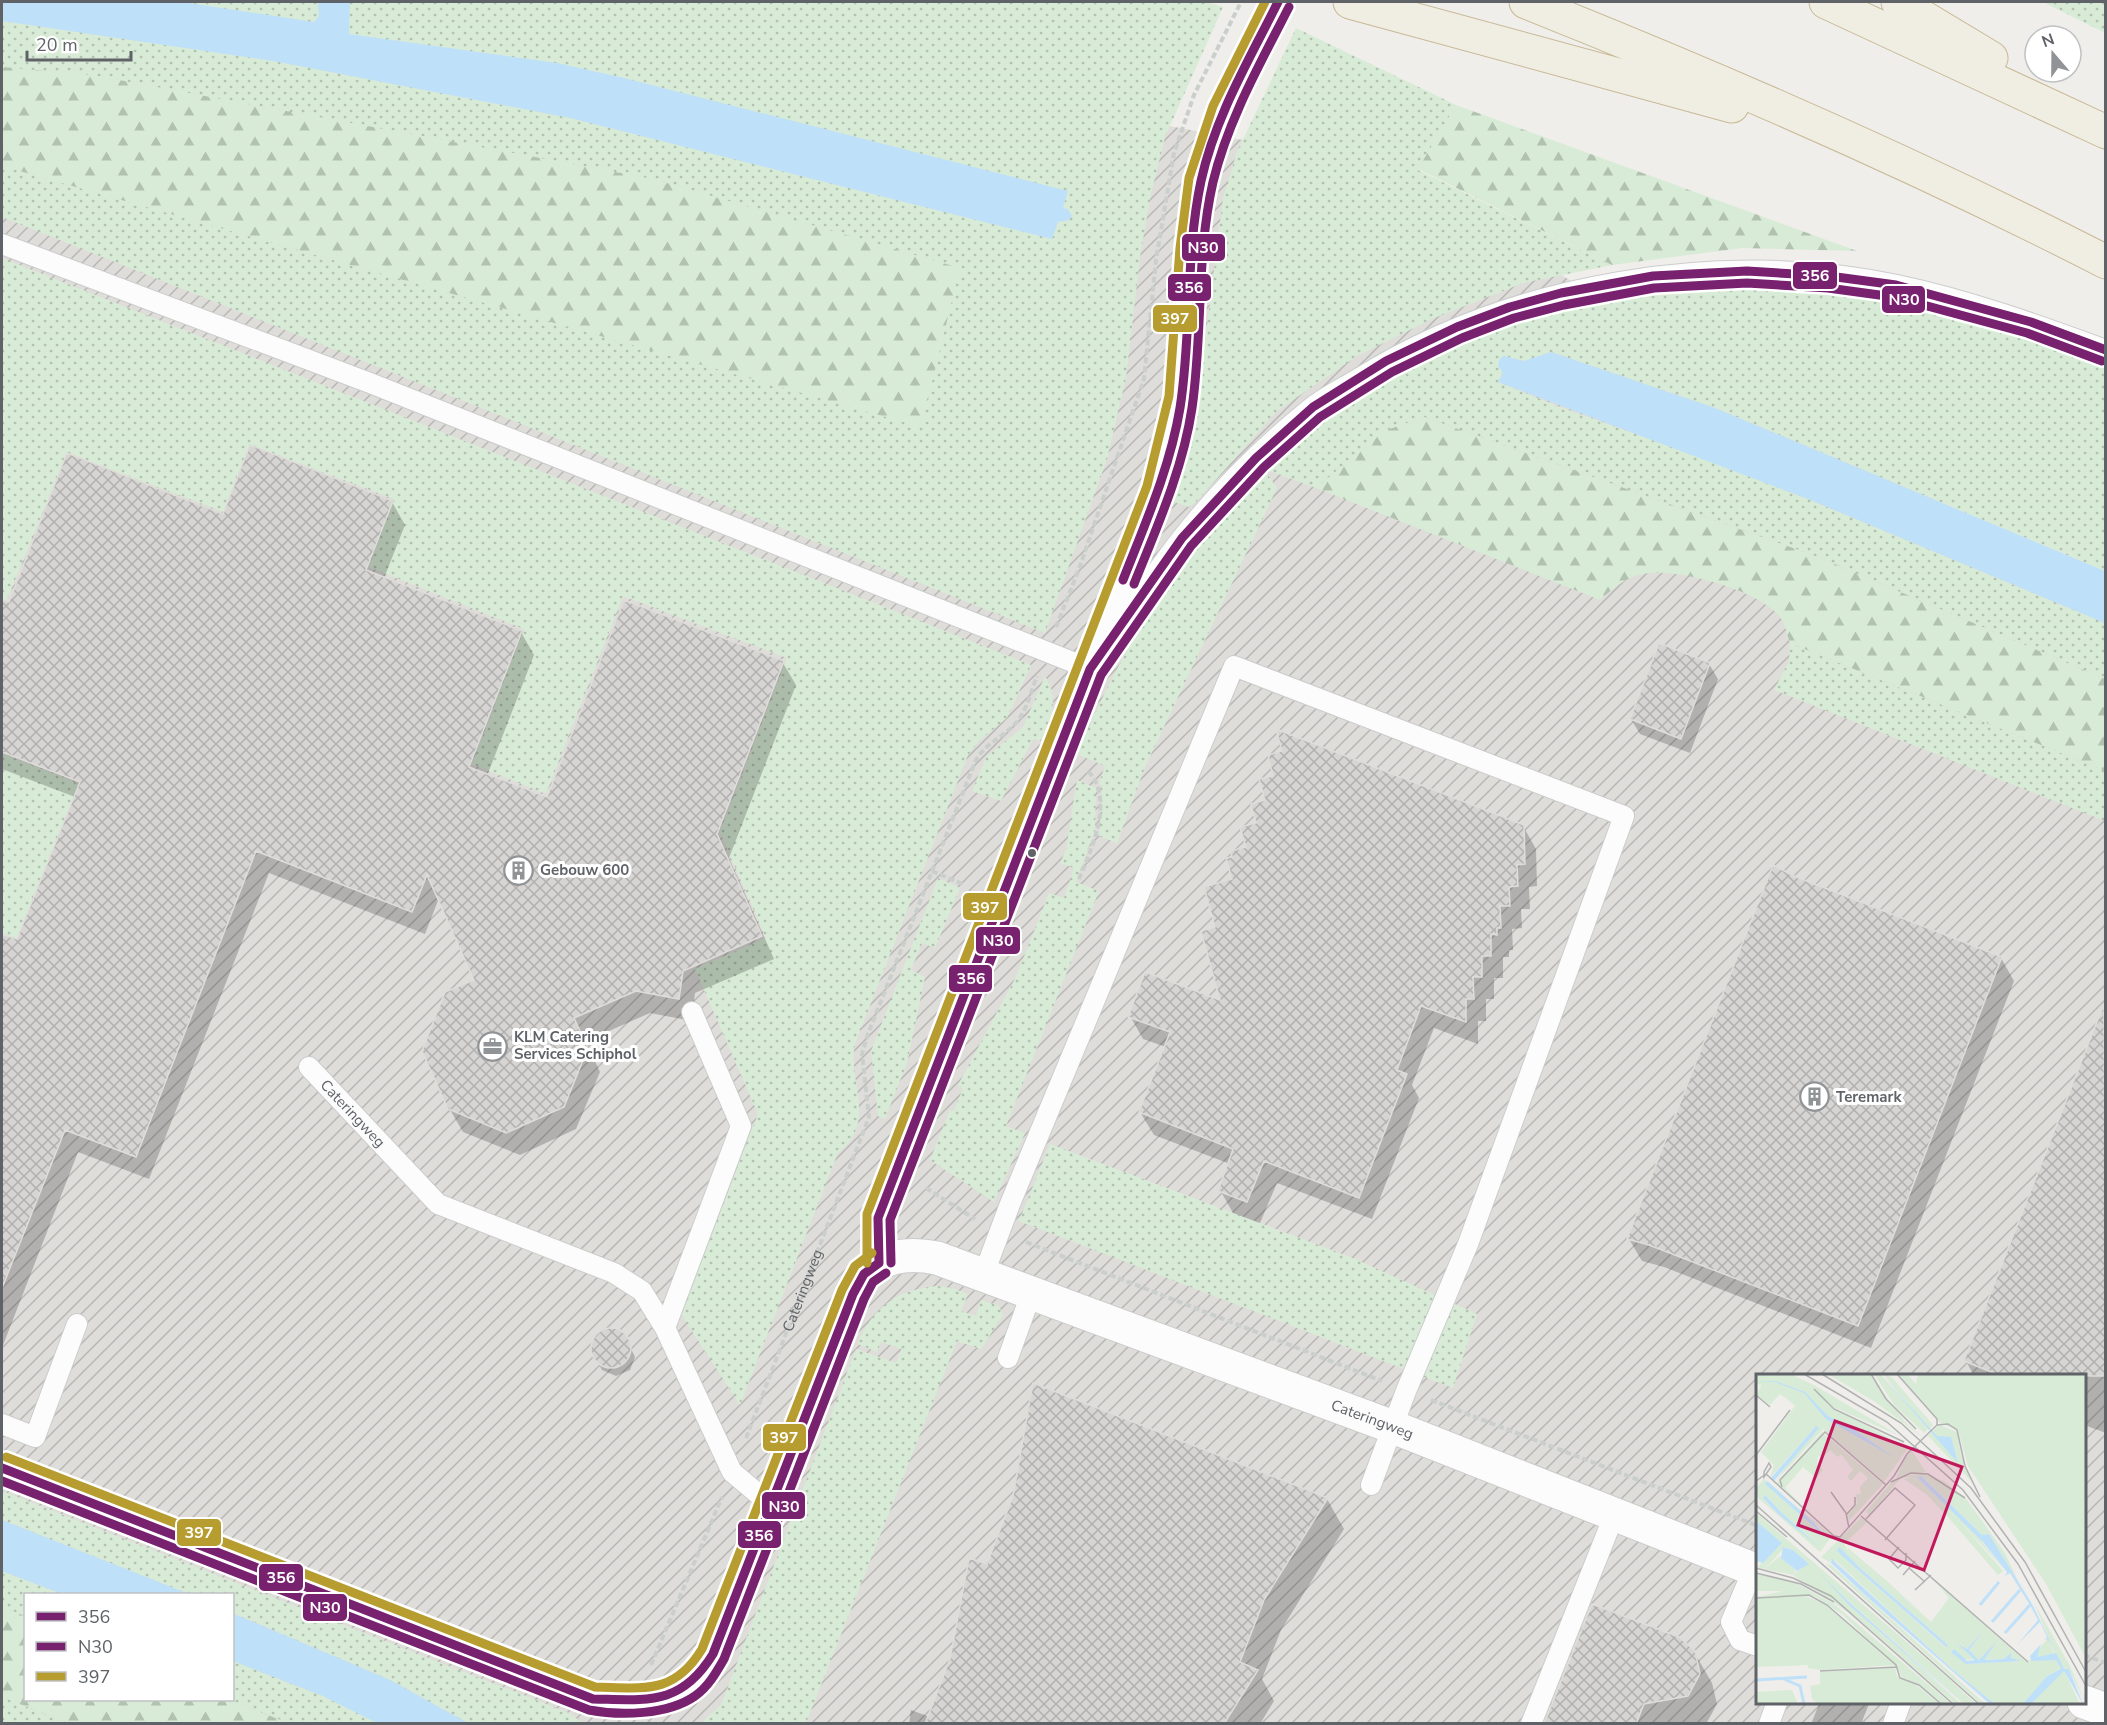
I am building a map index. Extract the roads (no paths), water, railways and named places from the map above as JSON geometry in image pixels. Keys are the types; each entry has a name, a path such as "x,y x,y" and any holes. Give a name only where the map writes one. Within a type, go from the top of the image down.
{"highway":[{"path":"1350,2 1833,133"},
{"path":"1526,2 1647,50 1833,133 2037,226 2106,261"},
{"path":"1826,2 2106,130"},
{"path":"1899,2 2106,130"}],"street":[{"path":"2,1468 593,1699 636,1700 672,1694 696,1680 713,1654 853,1294 864,1274 879,1263 878,1218 1090,669"},
{"name":"Cateringweg","path":"879,1263 887,1258 916,1254 937,1258 1393,1426 1755,1571"},
{"path":"2086,1702 2106,1710"}],"lane":[{"path":"1090,669 1158,490 1171,449 1180,409 1185,367 1193,230 1202,180 1227,101 1278,2"},
{"path":"2,244 369,383 1090,669"},
{"path":"1090,669 1182,538 1256,458 1313,407 1386,361 1457,327 1510,307 1561,293 1653,276 1747,271 1829,276 1896,285 1946,298 2031,322 2106,350"},
{"path":"983,1276 1234,666 1624,816 1468,1244 1406,1391 1371,1485"},
{"path":"665,1328 741,1125 692,1012"},
{"name":"Cateringweg","path":"309,1067 438,1204 614,1273 642,1291 665,1328 732,1472 770,1504"},
{"path":"1008,1358 1032,1294"},
{"path":"2,1424 35,1437 77,1324"},
{"path":"1531,1724 1615,1513"},
{"path":"1755,1571 1731,1622 1740,1640 1756,1645"},
{"path":"1769,1724 1776,1704"},
{"path":"1893,1724 1900,1704"}],"water":[{"path":"2,2 183,2 314,22 319,16 318,2 350,2 349,34 557,63 624,78 1068,191 1063,208 1068,209 1072,216 1069,220 1058,222 1052,239 570,118 273,61 2,21"},
{"path":"1551,352 1715,408 2105,571 2105,623 1808,499 1498,382 1503,373 1498,366 1503,356 1524,361"},
{"path":"2,1520 186,1593 59,1593 2,1571"},
{"path":"234,1614 390,1680 468,1723 377,1723 323,1696 234,1661"}],"place":[{"name":"Gebouw 600","path":"519,870"},
{"name":"KLM Catering Services Schiphol","path":"493,1046"},
{"name":"Teremark","path":"1815,1097"}]}
